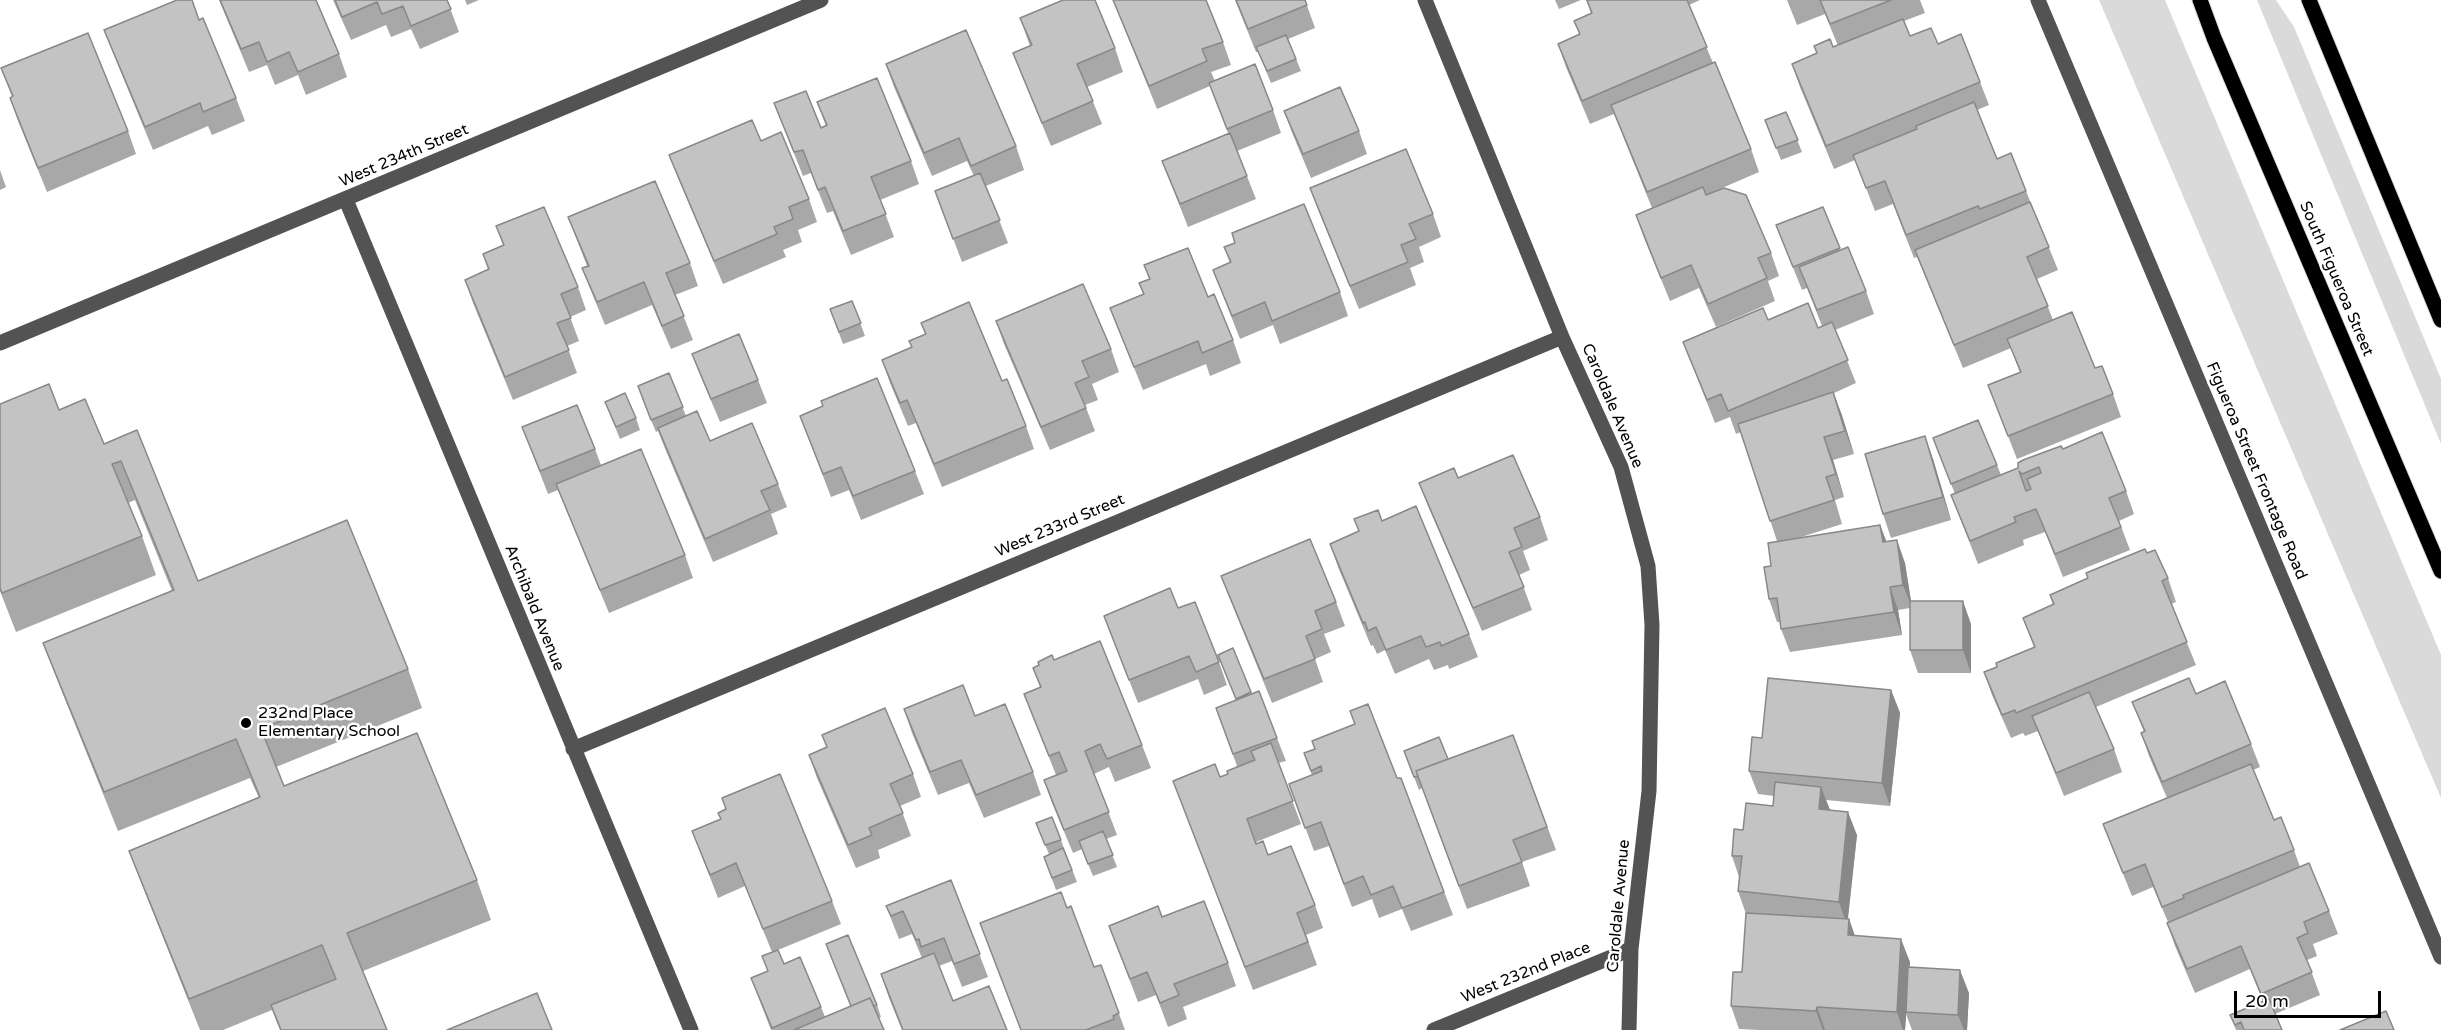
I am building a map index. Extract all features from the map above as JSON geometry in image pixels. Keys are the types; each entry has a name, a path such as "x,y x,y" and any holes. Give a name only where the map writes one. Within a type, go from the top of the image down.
{"main road":[{"name":"South Figueroa Street","path":"2200,0 2214,38 2441,571"},
{"path":"2309,0 2441,320"}],"street":[{"name":"West 234th Street","path":"0,343 821,0"},
{"name":"Caroldale Avenue","path":"1425,0 1562,337 1621,466 1648,566 1652,625 1648,791 1631,949 1629,1030"},
{"name":"Figueroa Street Frontage Road","path":"2038,0 2441,957"},
{"name":"Archibald Avenue","path":"346,200 691,1030"},
{"name":"West 233rd Street","path":"573,749 1562,337"},
{"name":"West 232nd Place","path":"1434,1030 1631,949"}],"shaded area":[{"path":"2099,0 2165,0 2441,655 2441,798"},
{"path":"2257,0 2276,0 2294,27 2441,379 2441,444"}],"building":[{"path":"177,0 192,0 199,20 203,18 236,98 203,112 200,103 145,127 104,30"},
{"path":"220,0 316,0 339,54 298,72 289,52 267,62 259,42 241,49"},
{"path":"335,0 447,0 451,9 411,26 403,6 382,14 377,2 342,17"},
{"path":"1063,0 1095,0 1115,48 1077,64 1093,101 1042,123 1013,53 1032,45 1020,18"},
{"path":"1113,0 1206,0 1223,42 1202,49 1207,61 1149,86"},
{"path":"1236,0 1305,0 1307,5 1248,29"},
{"path":"1587,0 1687,0 1707,47 1582,101 1558,44 1580,34 1574,21 1592,13"},
{"path":"1820,0 1891,0 1830,24"},
{"path":"1903,19 1910,36 1931,28 1938,44 1961,34 1980,82 1826,146 1792,64 1817,53 1814,46 1830,39 1833,47"},
{"path":"966,30 1016,146 971,166 959,138 924,153 886,64"},
{"path":"88,33 128,131 38,168 10,98 13,96 1,68"},
{"path":"1286,35 1296,59 1267,71 1256,47"},
{"path":"1715,62 1751,149 1647,192 1611,105"},
{"path":"1255,64 1273,110 1227,129 1209,83"},
{"path":"877,78 911,161 871,177 886,214 843,231 825,187 818,190 803,150 794,152 774,103 806,91 821,128 827,125 817,102"},
{"path":"1340,87 1359,131 1303,154 1284,111"},
{"path":"1974,102 1997,159 2011,153 2026,191 1980,209 1978,206 1906,235 1885,181 1866,188 1853,155 1917,129 1916,126"},
{"path":"1786,112 1798,140 1776,148 1765,120"},
{"path":"752,120 761,141 781,132 809,199 789,207 793,219 774,227 777,234 714,261 669,155"},
{"path":"1230,133 1247,176 1180,204 1162,161"},
{"path":"1406,149 1433,214 1409,224 1416,239 1401,245 1408,262 1350,286 1310,188"},
{"path":"980,173 1000,220 953,239 935,191"},
{"path":"655,181 690,263 666,273 684,316 662,326 644,282 597,302 582,268 589,266 568,217"},
{"path":"1703,187 1706,195 1724,188 1746,195 1771,253 1758,258 1767,278 1708,304 1691,265 1661,278 1636,215"},
{"path":"2030,202 2049,247 2027,257 2048,306 1954,345 1915,250"},
{"path":"1304,204 1340,292 1272,321 1265,302 1232,316 1213,270 1231,262 1224,247 1235,243 1232,233"},
{"path":"544,207 578,287 561,294 571,318 557,323 569,350 505,377 465,280 489,269 483,254 504,245 496,226"},
{"path":"1823,207 1840,248 1793,267 1776,225"},
{"path":"1848,247 1866,291 1817,310 1799,267"},
{"path":"1188,248 1208,297 1214,294 1233,340 1202,353 1198,341 1134,367 1110,308 1144,294 1139,283 1150,279 1144,265"},
{"path":"1083,284 1111,349 1082,361 1089,377 1075,383 1086,408 1041,427 996,321"},
{"path":"852,301 861,323 839,332 830,309"},
{"path":"969,302 1002,381 1007,379 1026,426 934,464 907,400 900,403 882,360 912,347 909,341 926,334 921,323"},
{"path":"1808,303 1818,328 1832,322 1848,360 1728,411 1721,394 1707,400 1683,342 1763,308 1768,320"},
{"path":"2072,312 2095,368 2102,366 2113,394 2008,436 1988,385 2021,372 2007,339"},
{"path":"739,334 758,380 711,399 692,354"},
{"path":"669,373 683,407 651,420 638,386"},
{"path":"877,378 915,471 853,496 841,467 823,474 800,416 823,406 821,401"},
{"path":"49,384 59,410 85,399 104,444 137,430 198,581 347,520 408,669 261,729 284,786 417,733 477,880 347,933 387,1030 281,1030 271,1005 336,979 322,945 189,999 129,851 260,797 236,739 104,792 43,643 174,590 121,461 112,464 142,536 2,593 0,588 0,404"},
{"path":"1833,392 1845,431 1824,437 1836,474 1826,477 1834,500 1770,521 1738,424"},
{"path":"625,393 636,418 616,427 605,402"},
{"path":"577,405 595,449 540,471 522,427"},
{"path":"697,411 710,441 752,423 778,484 761,491 770,510 705,539 658,428"},
{"path":"1978,420 1997,465 1951,484 1933,438"},
{"path":"2102,432 2126,491 2109,498 2121,527 2055,554 2036,509 2014,517 2016,522 1970,541 1951,495 2018,468 2018,463 2023,460 2061,446 2063,449","holes":["2039,467 2041,473 2027,479 2031,489 2026,491 2019,471 2022,474"]},
{"path":"1925,436 1943,497 1883,514 1865,454"},
{"path":"641,449 685,555 600,590 556,484"},
{"path":"1513,455 1540,517 1514,528 1522,547 1509,552 1524,587 1473,608 1419,483 1454,468 1458,478"},
{"path":"1416,506 1469,634 1441,646 1440,642 1426,647 1421,636 1386,650 1376,627 1368,631 1365,622 1363,623 1330,544 1359,531 1354,519 1378,510 1382,521"},
{"path":"1880,525 1883,542 1897,540 1903,585 1890,587 1894,612 1781,629 1777,598 1769,599 1764,567 1771,566 1768,543"},
{"path":"1310,539 1336,602 1315,611 1322,629 1306,636 1315,659 1264,679 1221,576"},
{"path":"2145,549 2147,553 2155,550 2168,578 2162,581 2187,642 2016,713 2015,710 2002,715 1984,672 1997,667 1996,663 2035,647 2023,618 2054,604 2050,595 2088,578 2086,573"},
{"path":"1170,588 1178,608 1195,602 1219,662 1196,672 1189,656 1129,680 1104,616"},
{"path":"1910,601 1963,601 1963,650 1910,650"},
{"path":"1100,641 1142,745 1107,759 1100,744 1085,751 1109,812 1064,830 1044,780 1067,771 1059,752 1049,756 1024,694 1041,687 1033,668 1039,665 1038,662 1052,655 1054,660"},
{"path":"1233,648 1251,692 1236,699 1218,655"},
{"path":"1768,678 1891,690 1882,783 1749,771 1752,737 1762,738"},
{"path":"2189,678 2196,694 2225,681 2251,744 2162,782 2141,733 2145,731 2132,702"},
{"path":"963,685 975,716 1005,704 1033,772 976,795 961,760 930,772 904,709"},
{"path":"1259,691 1277,738 1233,754 1216,708"},
{"path":"2089,692 2114,749 2056,773 2032,716"},
{"path":"1368,704 1397,778 1401,778 1444,892 1402,908 1393,886 1371,895 1363,876 1344,884 1321,822 1305,828 1289,784 1322,771 1321,766 1311,771 1304,753 1315,749 1312,741 1355,724 1350,711"},
{"path":"885,708 913,774 890,784 903,813 869,828 872,835 848,845 809,755 827,747 822,735"},
{"path":"1513,735 1547,827 1513,840 1522,862 1459,886 1416,771"},
{"path":"1439,737 1448,759 1416,771 1418,776 1414,777 1404,751"},
{"path":"1271,743 1293,801 1247,819 1256,844 1263,841 1268,855 1291,846 1315,905 1297,913 1308,942 1245,967 1173,781 1215,764 1220,777 1228,774 1227,771 1255,760 1251,751"},
{"path":"2251,764 2274,820 2281,817 2294,850 2183,895 2184,898 2162,907 2145,864 2123,873 2103,824"},
{"path":"780,774 832,901 763,929 736,863 710,875 692,831 721,819 718,813 726,809 722,798"},
{"path":"1775,782 1821,787 1819,809 1848,812 1839,902 1738,891 1742,856 1732,856 1734,829 1743,830 1746,803 1773,806"},
{"path":"1052,817 1061,840 1045,845 1036,823"},
{"path":"1103,831 1113,855 1088,864 1079,841"},
{"path":"1063,848 1072,870 1052,878 1044,857"},
{"path":"2309,863 2329,911 2304,922 2308,933 2297,938 2312,972 2261,994 2241,946 2187,969 2167,923"},
{"path":"951,880 980,954 954,964 944,938 921,947 903,911 891,916 886,906"},
{"path":"1061,892 1067,908 1071,906 1094,967 1101,965 1119,1013 1113,1016 1114,1019 1086,1030 1021,1030 980,923"},
{"path":"1204,901 1228,963 1174,984 1179,995 1160,1003 1147,972 1130,979 1109,926 1158,906 1162,917"},
{"path":"1746,913 1849,919 1848,935 1901,939 1897,1012 1817,1007 1816,1011 1731,1006 1733,972 1742,972"},
{"path":"848,935 877,1005 874,1006 870,998 851,1006 826,944"},
{"path":"778,950 784,964 800,957 821,1007 772,1028 751,978 768,971 762,956"},
{"path":"934,953 953,1001 989,986 1007,1030 903,1030 881,974"},
{"path":"1908,967 1960,970 1958,1015 1906,1012"},
{"path":"537,993 552,1030 447,1030"},
{"path":"870,998 884,1030 794,1030"},
{"path":"2269,999 2282,1030 2244,1030 2241,1022 2235,1025 2230,1015"},
{"path":"2386,1011 2394,1030 2340,1030"}],"place":[{"name":"232nd Place Elementary School","path":"246,723"}]}
